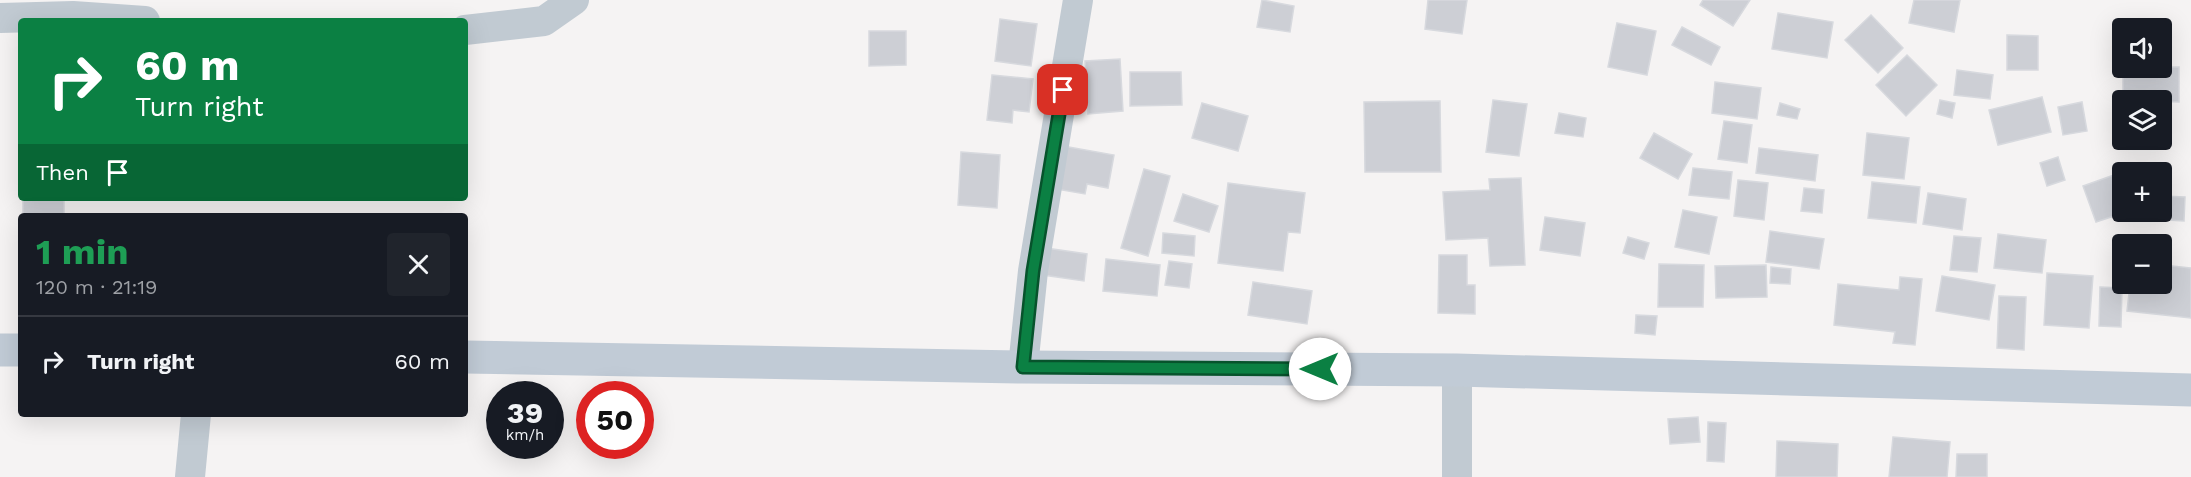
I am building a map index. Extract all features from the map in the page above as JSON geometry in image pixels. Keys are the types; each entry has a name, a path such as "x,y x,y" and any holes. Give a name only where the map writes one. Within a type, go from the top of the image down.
{"main road":[{"path":"0,350 18,350"},
{"path":"468,357 1023,367 1457,369 2191,390"}],"street":[{"path":"468,30 544,21 574,0"},
{"path":"1023,367 1033,271 1078,0"},
{"path":"0,18 73,16 102,18"},
{"path":"1457,369 1457,477"},
{"path":"190,477 196,417"}],"building":[{"path":"1262,0 1294,6 1290,32 1257,27"},
{"path":"1428,0 1467,0 1462,34 1425,29"},
{"path":"1703,0 1750,0 1733,26 1700,5"},
{"path":"1914,0 1960,0 1954,32 1909,23"},
{"path":"1778,13 1833,22 1827,58 1772,49"},
{"path":"1871,15 1903,48 1878,73 1845,40"},
{"path":"1000,19 1037,24 1031,66 995,61"},
{"path":"1617,23 1656,31 1647,75 1608,67"},
{"path":"1682,27 1720,47 1711,65 1672,45"},
{"path":"869,31 906,31 906,65 869,66"},
{"path":"2007,35 2038,36 2038,70 2007,70"},
{"path":"1907,55 1937,85 1906,116 1876,85"},
{"path":"1120,59 1123,111 1088,114 1088,104 1076,105 1075,85 1087,84 1085,61"},
{"path":"2172,67 2179,67 2179,102 2172,102 2172,90 2123,90 2123,78 2172,78"},
{"path":"1957,70 1993,75 1990,99 1954,95"},
{"path":"1130,72 1181,72 1182,105 1130,106"},
{"path":"992,75 1033,79 1029,112 1013,110 1012,123 987,120"},
{"path":"1715,82 1761,88 1757,119 1712,113"},
{"path":"2042,97 2051,132 1998,145 1989,110"},
{"path":"1493,100 1527,104 1519,156 1486,152"},
{"path":"1940,100 1955,103 1952,118 1937,114"},
{"path":"1440,101 1441,172 1365,172 1364,102"},
{"path":"2082,102 2087,131 2063,135 2058,107"},
{"path":"1202,103 1248,116 1238,151 1192,138"},
{"path":"1780,103 1800,109 1797,119 1777,115"},
{"path":"1559,113 1586,118 1583,137 1555,133"},
{"path":"1724,121 1752,125 1747,163 1718,159"},
{"path":"1654,133 1692,154 1678,179 1640,158"},
{"path":"1867,133 1909,138 1904,179 1863,175"},
{"path":"1063,146 1114,155 1108,188 1087,184 1085,194 1056,189"},
{"path":"1759,148 1818,155 1815,181 1756,173"},
{"path":"961,152 1000,155 997,208 958,205"},
{"path":"2058,157 2065,180 2047,186 2040,163"},
{"path":"1693,168 1732,172 1729,199 1689,195"},
{"path":"1144,169 1170,176 1148,256 1121,248"},
{"path":"2112,176 2112,217 2096,222 2083,186"},
{"path":"1521,178 1525,265 1490,266 1488,238 1446,240 1443,192 1490,190 1489,179"},
{"path":"1738,180 1768,183 1764,220 1734,216"},
{"path":"1872,182 1920,187 1916,223 1868,218"},
{"path":"1228,183 1305,193 1300,233 1288,232 1283,271 1218,263"},
{"path":"1804,188 1824,190 1822,213 1801,211"},
{"path":"1928,193 1966,199 1962,230 1923,224"},
{"path":"1183,194 1218,206 1209,232 1174,221"},
{"path":"2172,196 2185,197 2184,221 2172,220"},
{"path":"23,201 64,201 64,213 23,213"},
{"path":"1683,210 1717,217 1709,254 1675,247"},
{"path":"1545,217 1585,223 1580,256 1540,250"},
{"path":"1770,231 1824,239 1819,269 1766,262"},
{"path":"1163,233 1195,236 1194,256 1162,253"},
{"path":"1998,234 2046,240 2042,273 1994,268"},
{"path":"1954,236 1981,238 1977,272 1950,270"},
{"path":"1628,237 1649,243 1644,259 1623,253"},
{"path":"1046,248 1087,254 1084,281 1043,275"},
{"path":"1439,255 1467,255 1467,285 1475,285 1475,314 1438,313"},
{"path":"1106,259 1160,265 1157,296 1103,291"},
{"path":"1169,261 1192,264 1189,288 1165,285"},
{"path":"1659,264 1704,265 1703,307 1658,307"},
{"path":"1766,265 1767,297 1716,298 1715,266"},
{"path":"2172,266 2191,268 2191,318 2127,311 2129,294 2172,294"},
{"path":"1771,267 1791,269 1790,284 1770,283"},
{"path":"2047,273 2093,276 2089,328 2044,325"},
{"path":"1942,276 1995,285 1989,320 1936,311"},
{"path":"1900,277 1922,279 1915,345 1893,343 1895,332 1834,325 1838,284 1899,290"},
{"path":"1253,282 1312,291 1307,324 1248,315"},
{"path":"2100,287 2112,288 2112,294 2122,294 2121,327 2099,326"},
{"path":"1999,296 2026,297 2024,350 1997,348"},
{"path":"1636,315 1657,316 1655,335 1635,333"},
{"path":"1698,417 1700,442 1670,444 1668,419"},
{"path":"1708,422 1726,423 1724,462 1707,461"},
{"path":"1893,437 1950,442 1947,477 1889,477"},
{"path":"1777,441 1838,444 1837,477 1776,477"},
{"path":"1957,454 1987,454 1987,477 1956,477"}],"route":[{"path":"1063,90 1033,271 1023,367 1320,369"}]}
